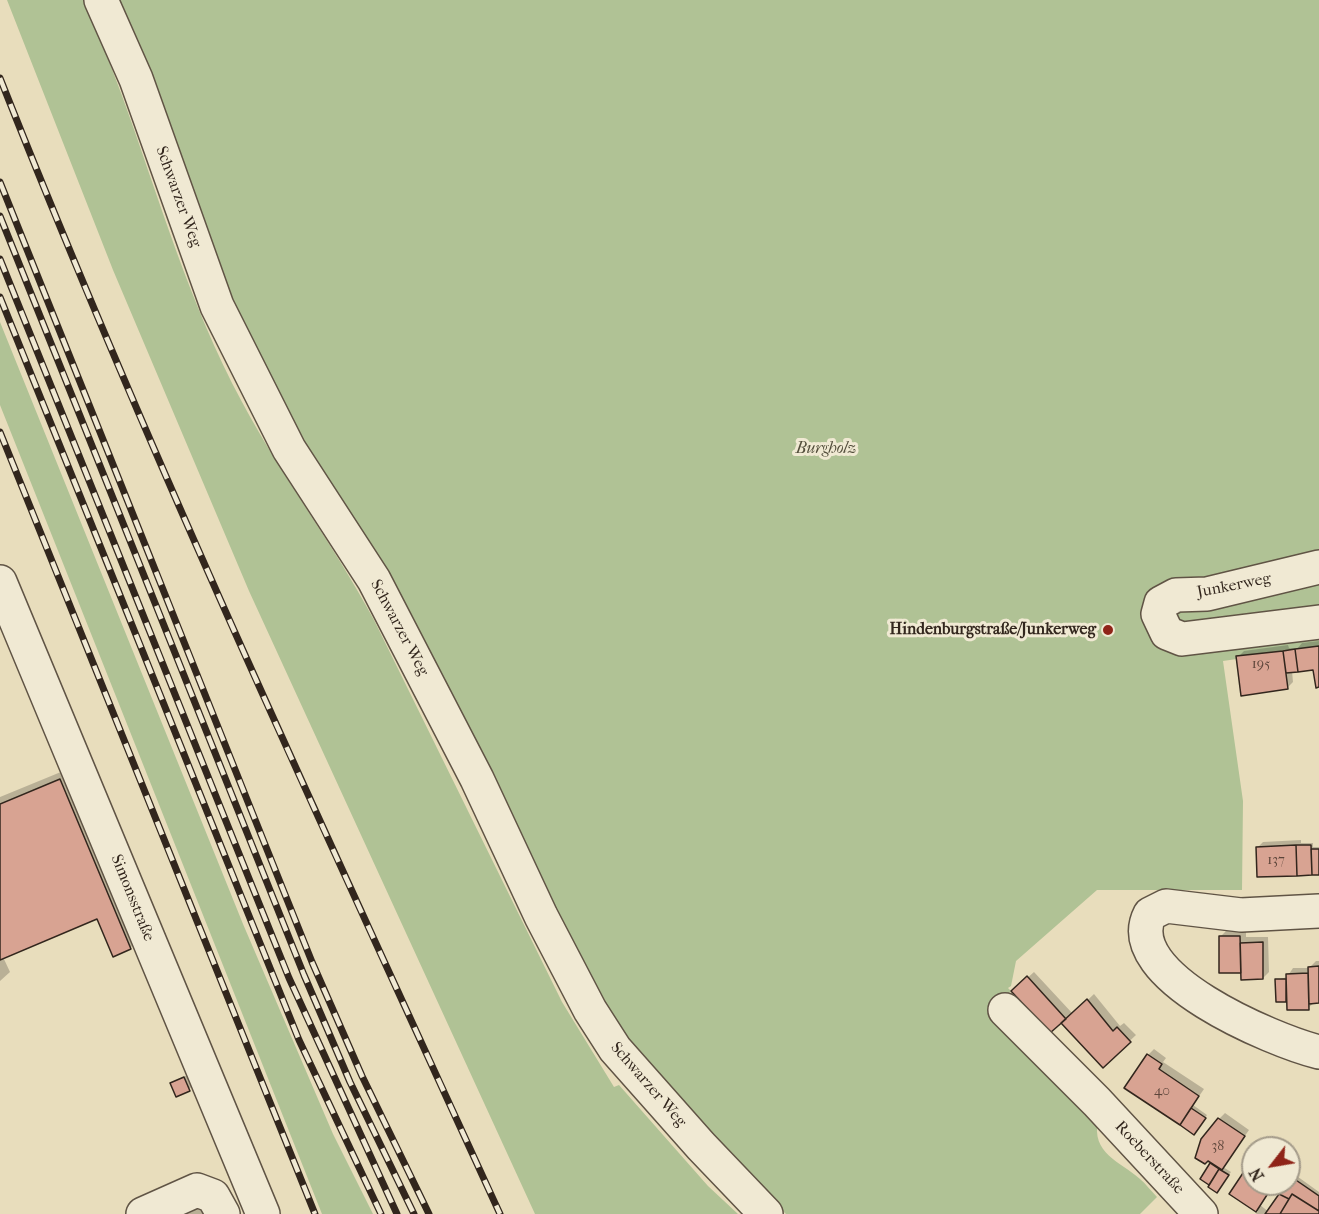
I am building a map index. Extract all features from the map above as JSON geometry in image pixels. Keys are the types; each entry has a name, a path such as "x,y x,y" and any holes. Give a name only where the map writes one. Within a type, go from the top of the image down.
{"street":[{"name":"Schwarzer Weg","path":"101,0 136,79 217,306 289,449 374,580 477,779 541,916 590,1010 615,1049 766,1214"},
{"name":"Junkerweg","path":"1319,567 1207,594 1176,595 1161,603 1158,614 1167,633 1182,639 1319,622"},
{"name":"Simonsstraße","path":"0,582 263,1214"},
{"path":"1319,911 1241,915 1166,906 1150,914 1144,930 1145,942 1155,960 1173,978 1195,994 1274,1038 1319,1052"},
{"name":"Roeberstraße","path":"1005,1010 1097,1102 1201,1214"},
{"path":"143,1214 243,1167"},
{"path":"197,1190 213,1196 223,1214"}],"green space":[{"path":"7,0 84,0 117,81 190,289 223,365 258,430 374,620 562,1002 614,1087 619,1085 708,1186 738,1214 535,1214 249,591 113,270"},
{"name":"Burgholz","path":"117,0 1319,0 1319,647 1223,661 1243,801 1242,890 1097,890 1016,961 1011,986 1008,988 1011,991 991,1011 1098,1120 1099,1141 1109,1156 1142,1181 1157,1197 1140,1214 786,1214 712,1141 666,1089 603,1007 280,411 213,265"},
{"path":"0,322 243,924 333,1134 373,1214 322,1214 0,405"}],"building":[{"path":"1319,646 1319,687 1316,688 1313,670 1298,672 1295,649"},
{"path":"1295,649 1298,672 1286,673 1283,651"},
{"path":"1283,651 1288,689 1241,696 1236,656"},
{"path":"60,779 131,949 113,957 97,919 0,960 0,804"},
{"path":"1296,845 1297,876 1257,877 1256,847"},
{"path":"1296,845 1311,845 1312,875 1297,876"},
{"path":"1311,849 1319,849 1319,875 1312,875"},
{"path":"1219,936 1240,936 1241,973 1219,973"},
{"path":"1263,942 1263,979 1241,980 1240,943"},
{"path":"1319,966 1319,1003 1309,1004 1308,967"},
{"path":"1308,973 1309,1010 1287,1010 1286,974"},
{"path":"1027,976 1066,1019 1050,1033 1011,991"},
{"path":"1275,979 1286,979 1286,1002 1276,1002"},
{"path":"1087,999 1113,1031 1117,1027 1131,1042 1103,1068 1061,1023"},
{"path":"1147,1054 1162,1064 1159,1069 1199,1096 1180,1125 1124,1088"},
{"path":"184,1077 190,1091 176,1097 170,1083"},
{"path":"1191,1108 1206,1118 1194,1135 1180,1125"},
{"path":"1218,1118 1245,1136 1241,1136 1241,1142 1222,1170 1208,1161 1205,1164 1195,1158 1201,1139"},
{"path":"1210,1163 1219,1169 1209,1185 1200,1179"},
{"path":"1219,1169 1229,1175 1217,1193 1208,1187"},
{"path":"1241,1176 1241,1196 1266,1196 1256,1212 1229,1194"},
{"path":"1301,1184 1319,1196 1319,1211 1295,1196 1301,1196"},
{"path":"1278,1196 1289,1199 1280,1214 1265,1214"},
{"path":"1291,1196 1295,1196 1319,1211 1319,1214 1280,1214"}],"railway":[{"path":"0,78 118,365 242,649 500,1214"},
{"path":"0,182 312,962 362,1076 429,1214"},
{"path":"0,216 304,975 350,1082 414,1214"},
{"path":"0,259 289,978 397,1214"},
{"path":"0,297 299,1040 381,1214"},
{"path":"0,432 315,1214"}],"place":[{"name":"Hindenburgstraße/Junkerweg","path":"1108,630"}]}
